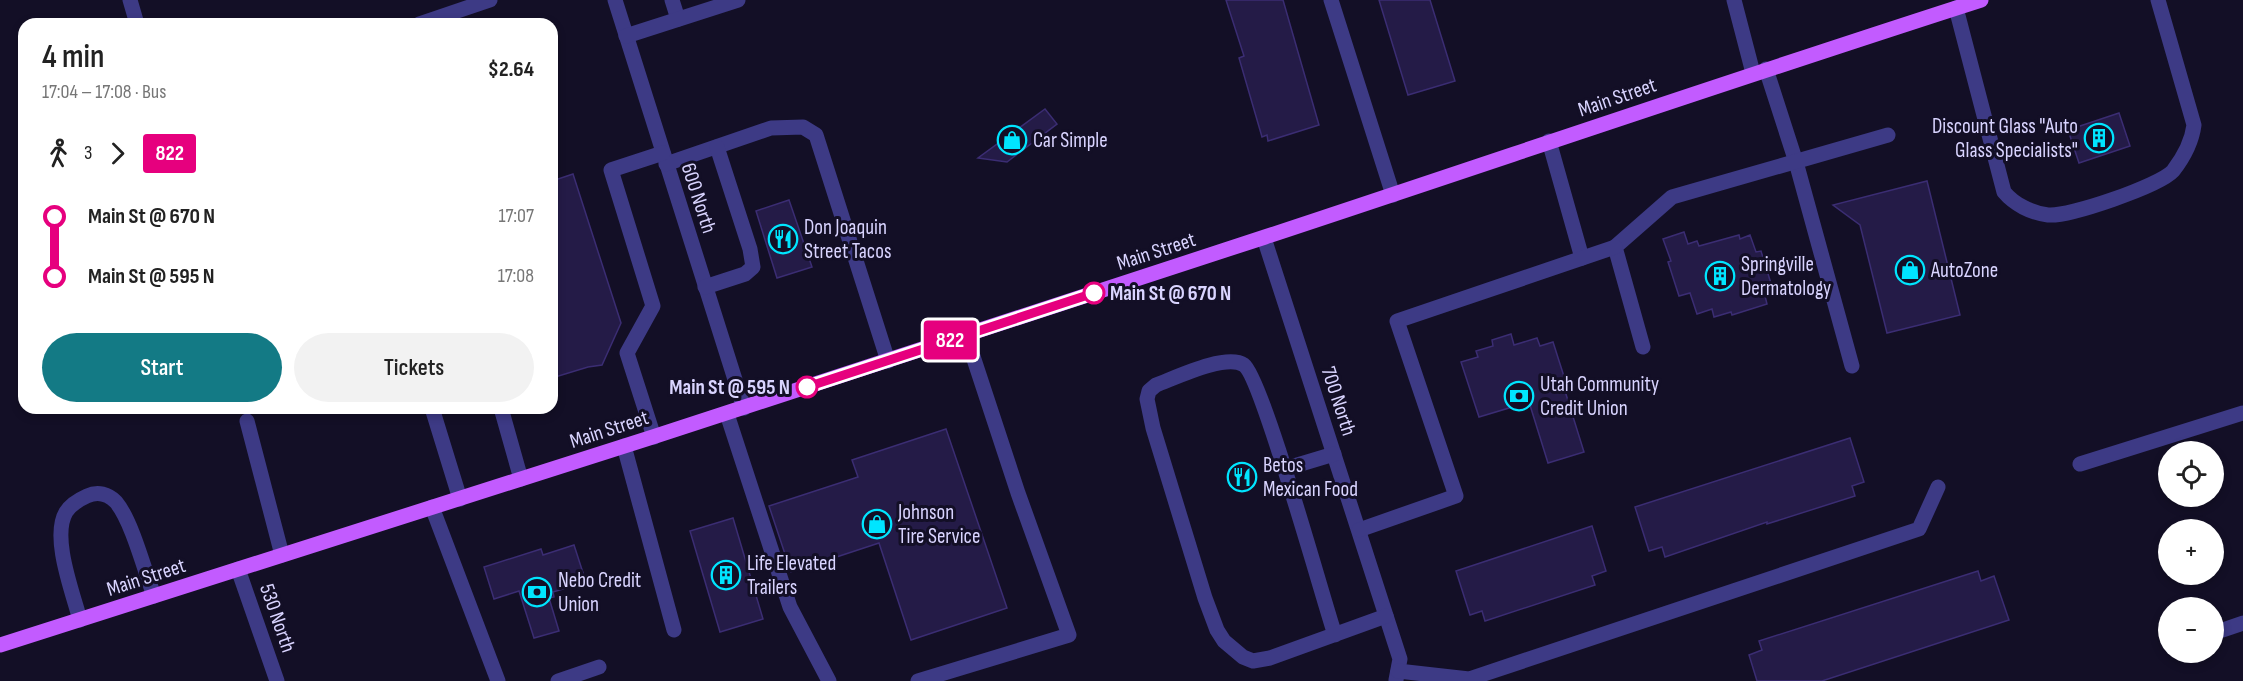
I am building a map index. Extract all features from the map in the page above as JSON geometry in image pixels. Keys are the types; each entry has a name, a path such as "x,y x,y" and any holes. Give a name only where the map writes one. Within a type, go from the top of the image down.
{"main road":[{"name":"Main Street","path":"0,645 726,414 1394,195 1760,71 1981,0"}],"street":[{"path":"130,0 135,18"},
{"path":"437,18 490,0"},
{"name":"600 North","path":"615,0 744,408"},
{"path":"672,0 678,19"},
{"path":"626,36 738,0"},
{"path":"1331,0 1394,195"},
{"path":"1734,0 1796,162 1852,366"},
{"path":"1956,8 2004,192 2011,200 2027,209 2047,215 2076,212 2160,181 2172,172 2190,142 2194,125 2192,116 2158,0"},
{"path":"654,437 627,353 653,306 611,170 717,147 771,128 803,127 816,135 888,361"},
{"path":"1359,530 1456,496 1397,321 1615,247 1672,197 1888,135"},
{"path":"1549,141 1582,258"},
{"path":"705,288 745,274 753,267 750,249 717,147"},
{"name":"700 North","path":"1264,237 1400,659 1397,676"},
{"path":"1615,247 1643,347"},
{"path":"918,681 1069,635 1018,493 966,335"},
{"path":"1335,635 1284,469 1252,375 1244,365 1232,362 1216,364 1156,385 1149,391 1147,399 1153,428 1205,598 1217,630 1224,641 1243,657 1253,661 1270,658 1335,635 1386,616"},
{"path":"2080,464 2243,413"},
{"path":"434,414 460,499"},
{"path":"503,414 522,479"},
{"path":"726,414 790,607 829,681"},
{"path":"247,421 282,555"},
{"path":"624,446 674,630"},
{"path":"1284,469 1334,454"},
{"path":"1397,676 1469,679 1919,529 1938,488"},
{"path":"80,620 60,540 65,514 75,502 93,493 106,494 117,503 128,524 154,596"},
{"path":"432,507 498,681"},
{"name":"530 North","path":"238,569 277,681"},
{"path":"2224,630 2243,623"},
{"path":"558,681 599,667"}],"building":[{"path":"1226,0 1283,0 1319,125 1268,141 1267,135 1262,137 1239,58 1244,56"},
{"path":"1379,0 1430,0 1455,81 1408,95"},
{"path":"1045,109 1057,124 1007,162 978,158"},
{"name":"Discount Glass \"Auto Glass Specialists\"","path":"2119,113 2130,146 2079,163 2068,130"},
{"path":"573,174 621,323 602,365 558,376 558,179"},
{"name":"AutoZone","path":"1927,181 1960,315 1887,333 1860,225 1833,205"},
{"name":"Don Joaquin Street Tacos","path":"789,200 812,267 777,278 756,211"},
{"name":"Springville Dermatology","path":"1684,232 1688,244 1697,241 1699,246 1739,235 1740,239 1750,235 1756,252 1761,251 1773,290 1764,292 1767,304 1732,315 1731,312 1714,317 1712,309 1697,314 1690,293 1679,296 1663,239"},
{"name":"Utah Community Credit Union","path":"1511,334 1514,345 1537,338 1540,346 1553,342 1584,452 1548,463 1529,402 1479,417 1461,362 1478,357 1476,351 1493,346 1492,340"},
{"name":"Johnson Tire Service","path":"946,429 1007,608 911,640 879,543 791,572 769,506 858,477 852,460"},
{"path":"1850,438 1864,482 1852,486 1855,496 1767,524 1767,522 1665,557 1662,547 1649,551 1635,507"},
{"name":"Life Elevated Trailers","path":"733,518 763,619 720,632 690,531"},
{"path":"1592,526 1606,571 1592,576 1595,585 1485,621 1482,611 1470,615 1456,571"},
{"name":"Nebo Credit Union","path":"574,545 586,582 553,592 554,597 549,598 559,631 534,638 519,591 494,599 484,567 541,549 543,555"},
{"path":"1978,571 1981,581 1994,576 2009,620 1822,681 1757,681 1749,655 1762,650 1759,641"}],"bus line":[{"name":"822","path":"807,387 1094,293"}],"place":[{"name":"Discount Glass \"Auto Glass Specialists\"","path":"2099,138"},
{"name":"Car Simple","path":"1012,140"},
{"name":"Don Joaquin Street Tacos","path":"783,239"},
{"name":"AutoZone","path":"1910,270"},
{"name":"Springville Dermatology","path":"1720,276"},
{"name":"Main St @ 670 N","path":"1094,293"},
{"name":"Main St @ 595 N","path":"807,387"},
{"name":"Utah Community Credit Union","path":"1519,396"},
{"name":"Betos Mexican Food","path":"1242,477"},
{"name":"Johnson Tire Service","path":"877,524"},
{"name":"Life Elevated Trailers","path":"726,575"},
{"name":"Nebo Credit Union","path":"537,592"}]}
